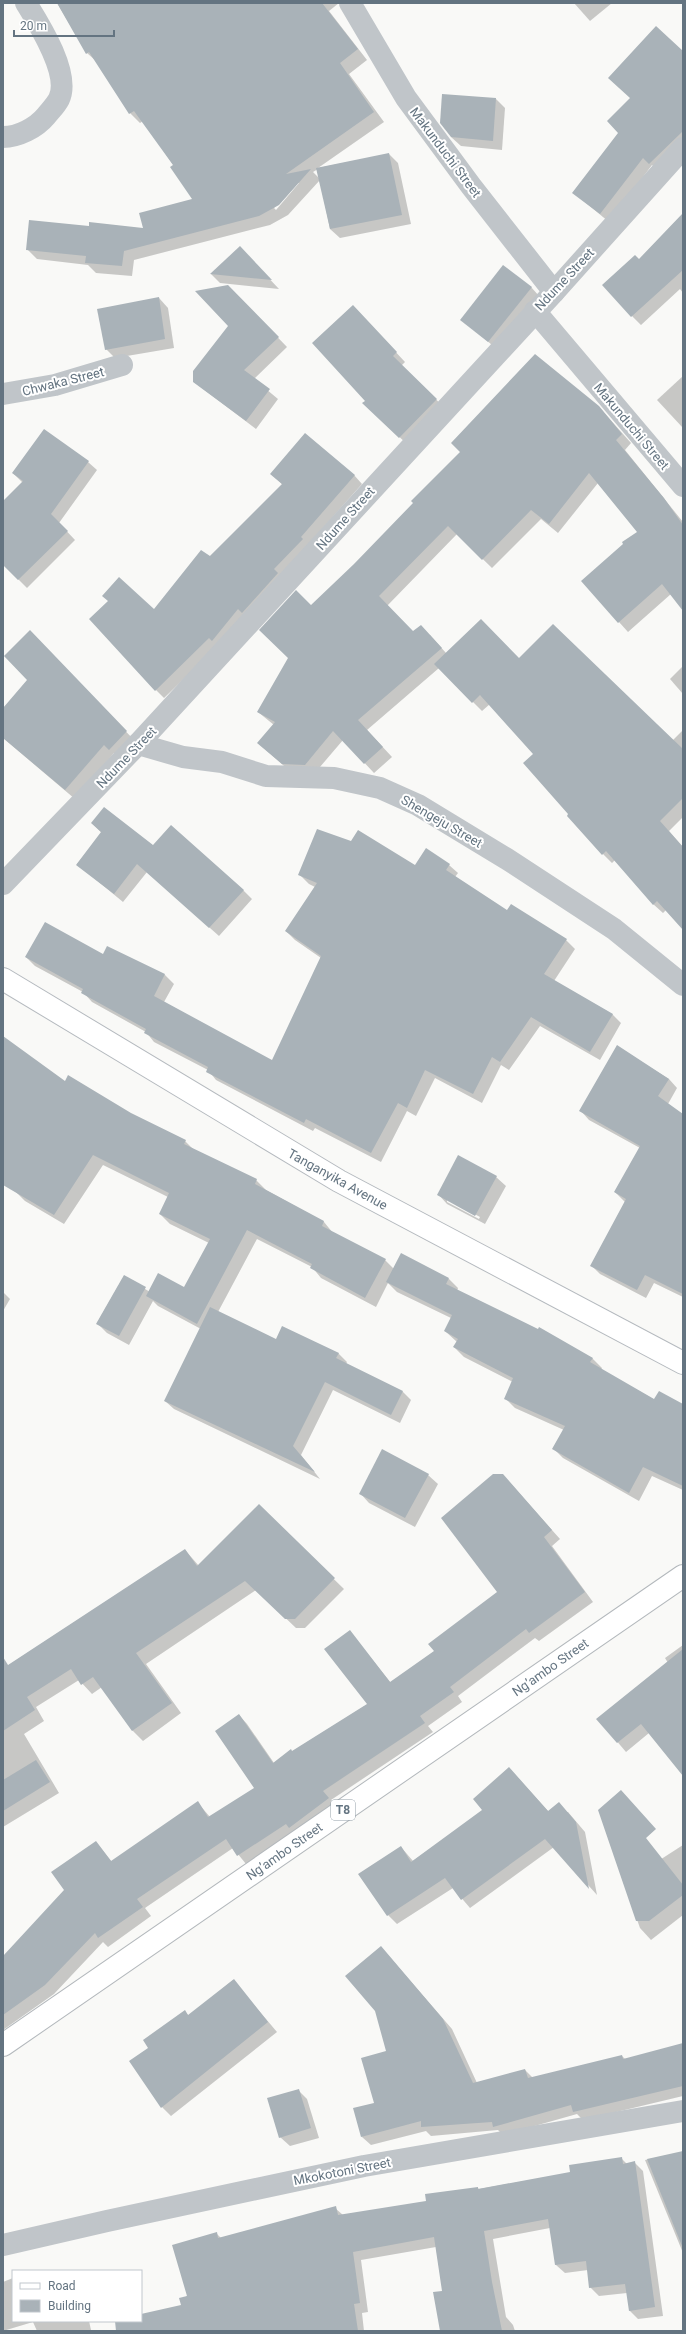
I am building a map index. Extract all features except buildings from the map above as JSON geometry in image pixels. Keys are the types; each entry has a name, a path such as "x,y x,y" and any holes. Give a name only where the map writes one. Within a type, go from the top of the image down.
{"main road":[{"name":"Tanganyika Avenue","path":"3,979 339,1181 683,1363"},
{"name":"Ng’ambo Street","path":"3,2045 683,1576"}],"street":[{"path":"3,137 14,137 41,122 60,98 61,76 46,34 26,3"},
{"name":"Makunduchi Street","path":"350,3 406,98 476,193 554,292"},
{"name":"Ndume Street","path":"3,884 138,744 554,292 683,148"},
{"name":"Makunduchi Street","path":"535,311 683,486"},
{"name":"Chwaka Street","path":"3,394 55,385 122,365"},
{"name":"Shengeju Street","path":"138,744 183,757 222,762 266,776 334,778 380,788 418,804 507,859 614,929 683,985"},
{"name":"Mkokotoni Street","path":"3,2245 107,2221 364,2166 683,2110"}]}
